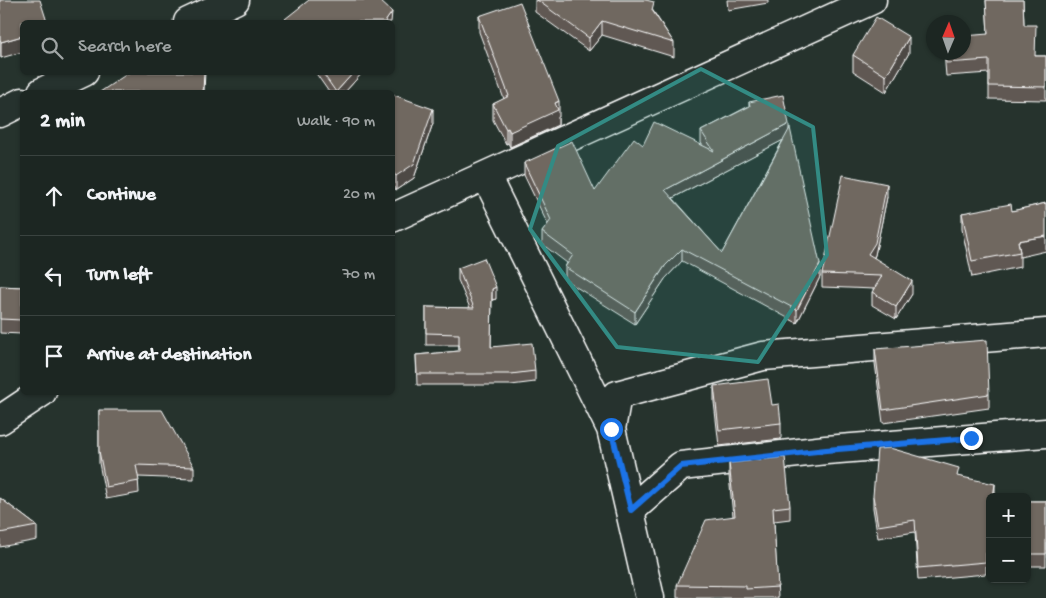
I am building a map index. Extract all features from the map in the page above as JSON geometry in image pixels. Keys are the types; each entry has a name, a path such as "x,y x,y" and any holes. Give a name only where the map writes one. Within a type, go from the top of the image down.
{"street":[{"path":"192,20 235,0"},
{"path":"395,217 872,0"},
{"path":"46,90 78,75"},
{"path":"0,113 20,103"},
{"path":"486,176 611,429 650,598"},
{"path":"611,429 617,395 763,356 1046,333"},
{"path":"0,420 38,395"},
{"path":"631,510 681,466 826,450 1046,433"}],"highlighted area":[{"path":"701,69 813,127 827,255 758,362 617,347 530,229 558,146"}],"building":[{"path":"0,0 40,0 46,20 20,20 20,37 1,42"},
{"path":"309,0 379,0 392,12 386,20 285,19"},
{"path":"537,0 646,0 654,2 652,10 674,43 602,21 589,38"},
{"path":"986,0 1023,0 1024,25 1036,25 1035,56 1046,56 1046,87 989,86 989,60 946,63 946,60 971,60 971,35 988,34"},
{"path":"520,2 559,101 555,103 558,110 510,132 508,128 506,129 493,104 509,96 479,16"},
{"path":"876,17 909,37 886,76 853,55"},
{"path":"126,75 204,75 203,90 103,90"},
{"path":"324,75 351,75 338,90 335,90"},
{"path":"395,95 433,109 414,164 396,176"},
{"path":"783,95 789,124 665,190 722,253 790,128 820,264 797,310 682,249 665,266 635,312 565,267 573,255 542,232 551,220 524,163 572,141 595,191 634,138 643,145 654,122 714,151 701,131 750,106 749,102"},
{"path":"843,175 887,184 875,243 868,254 912,281 896,307 872,292 882,276 822,274"},
{"path":"1046,203 1046,236 1018,241 1020,252 972,261 962,213 1011,204 1012,211"},
{"path":"484,258 496,287 492,289 491,347 532,343 535,371 511,374 417,374 416,355 459,351 459,334 426,333 426,307 474,308 458,268"},
{"path":"0,286 20,287 20,320 0,319"},
{"path":"987,340 989,394 883,410 875,349"},
{"path":"768,379 772,405 779,404 781,423 719,430 714,386"},
{"path":"99,410 162,410 194,467 136,465 139,481 106,487 99,451"},
{"path":"890,448 959,468 957,476 995,484 994,493 986,493 986,562 918,568 915,520 878,526 873,496 877,449"},
{"path":"785,457 790,506 773,508 778,587 746,589 746,586 677,585 706,520 735,516 729,463"},
{"path":"0,498 37,526 0,533"},
{"path":"1031,501 1046,501 1046,554 1031,554"}],"route":[{"path":"611,429 631,510 681,466 826,450 971,438"}]}
